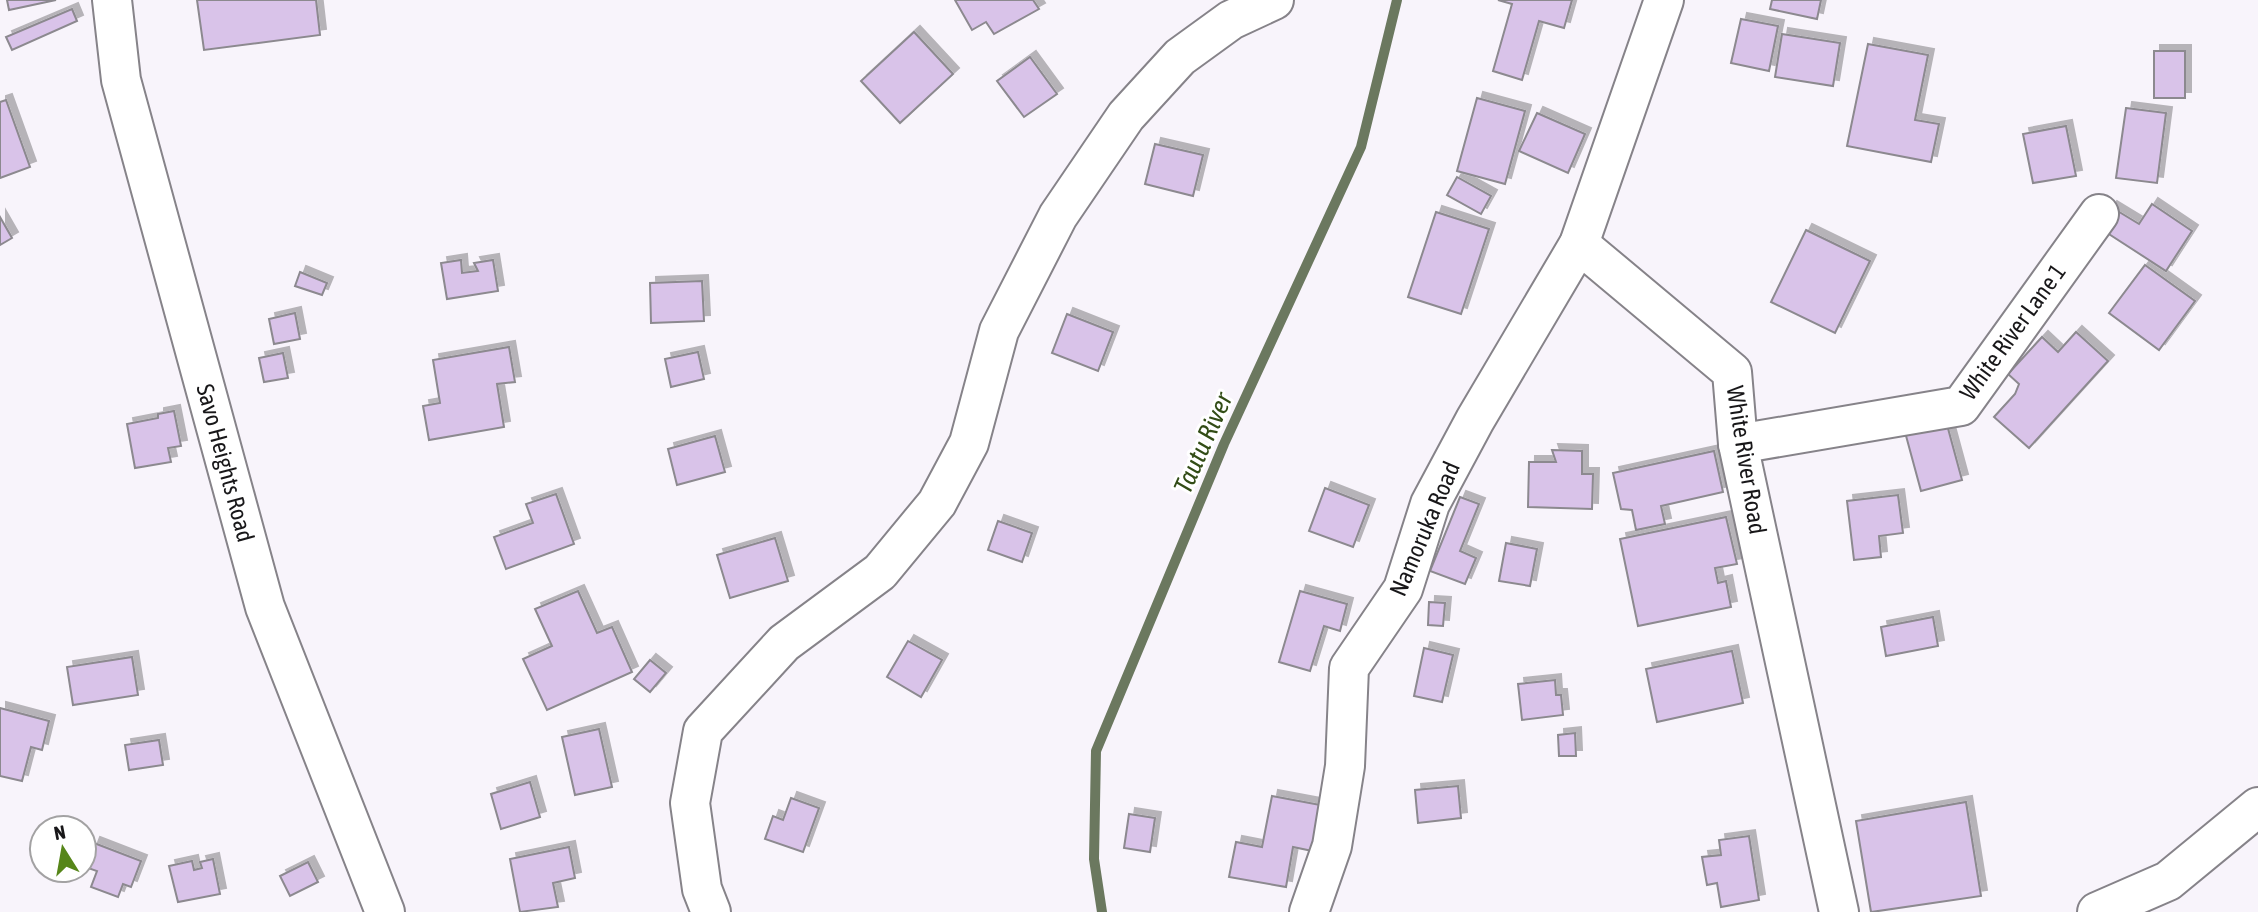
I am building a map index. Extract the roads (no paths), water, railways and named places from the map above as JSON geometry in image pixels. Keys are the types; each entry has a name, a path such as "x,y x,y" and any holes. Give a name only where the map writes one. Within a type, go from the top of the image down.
{"street":[{"name":"Savo Heights Road","path":"112,0 121,80 265,607 385,912"},
{"path":"711,912 702,890 691,803 703,731 784,643 880,572 937,503 969,443 999,331 1058,215 1126,116 1181,57 1231,20 1274,0"},
{"path":"1579,244 1664,0"},
{"name":"White River Lane 1","path":"1738,444 1961,406 2099,214"},
{"name":"White River Road","path":"1579,244 1731,372 1738,444 1839,912"},
{"name":"Namoruka Road","path":"1309,912 1332,846 1345,766 1349,668 1403,589 1430,504 1475,419 1579,244"},
{"path":"2097,912 2168,881 2258,807"}],"waterway":[{"name":"Tautu River","path":"1102,912 1094,859 1096,751 1224,444 1361,147 1397,0"}]}
